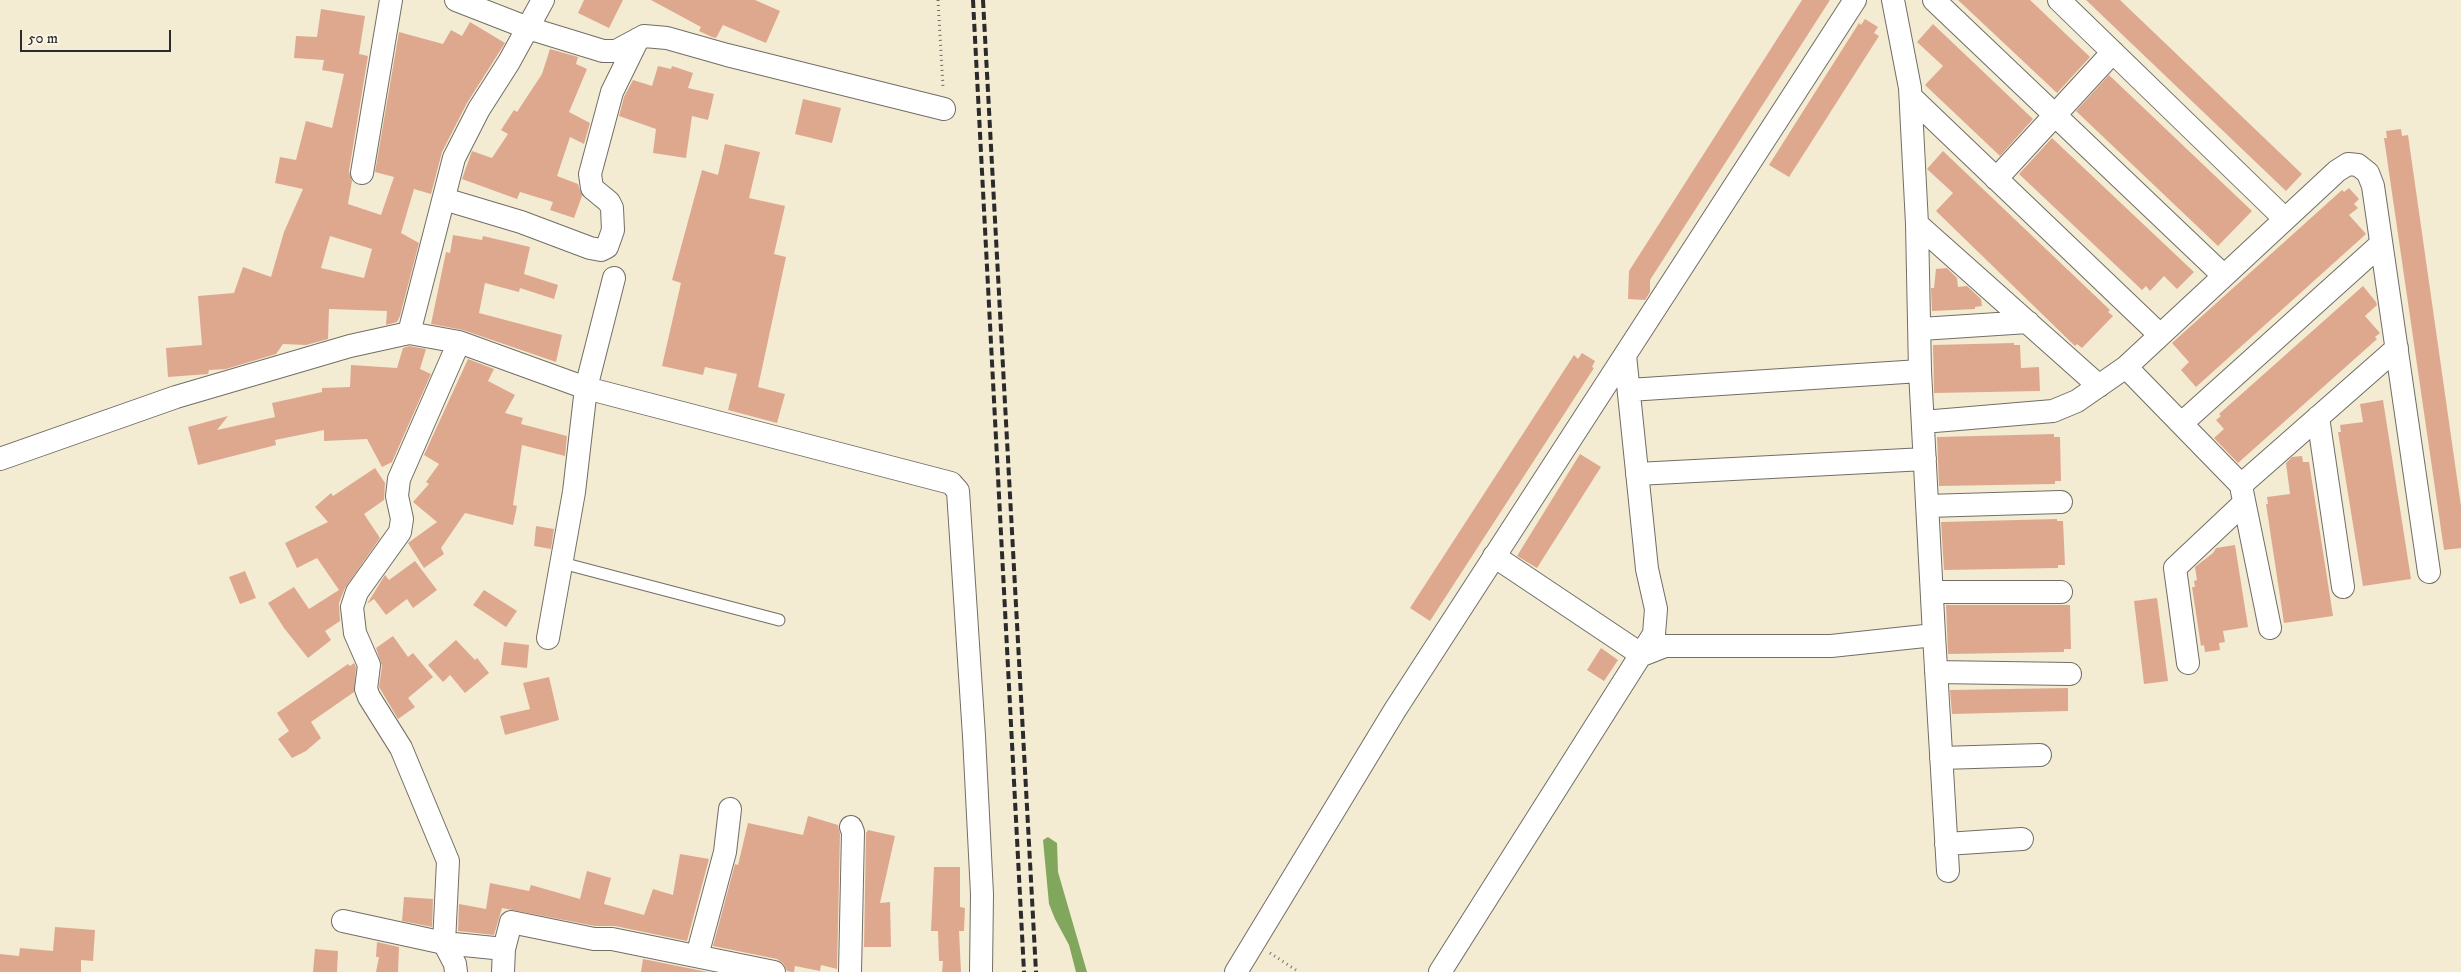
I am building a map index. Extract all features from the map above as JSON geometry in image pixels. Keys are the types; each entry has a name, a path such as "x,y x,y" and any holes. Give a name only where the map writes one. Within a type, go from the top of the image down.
{"street":[{"path":"362,173 391,0"},
{"path":"456,0 528,28 602,51 616,51 649,35 667,38 727,55 944,109"},
{"path":"409,333 454,158 463,138 543,0"},
{"path":"1236,972 1255,944 1395,710 1855,0"},
{"path":"1893,0 1911,97 1918,224 1921,329 1920,371 1948,872"},
{"path":"1934,0 2224,276"},
{"path":"2059,0 2285,219"},
{"path":"444,199 521,222 590,248 601,250 607,246 613,230 612,208 610,202 592,188 590,174 612,92 638,39"},
{"path":"1996,179 2113,52"},
{"path":"1911,97 2160,335"},
{"path":"1923,422 2053,411 2078,401 2126,367 2337,170 2348,164 2358,165 2368,173 2373,186 2429,572"},
{"path":"1918,224 2099,386"},
{"path":"2182,423 2381,244"},
{"path":"548,638 574,492 586,388 614,278"},
{"path":"1921,329 2028,322"},
{"path":"0,459 176,397 350,346 409,333 459,342 586,388 945,480 956,486 958,492 981,864 981,972"},
{"path":"456,972 455,964 444,943 448,861 401,748 369,697 366,688 369,665 356,633 352,607 357,592 400,532 402,519 397,496 399,479 459,342"},
{"path":"2188,663 2175,568 2242,494 2318,417 2397,348"},
{"path":"1440,972 1654,634 1657,622 1656,609 1647,569 1625,355"},
{"path":"2126,367 2182,423 2242,494 2270,628"},
{"path":"1628,390 1920,371"},
{"path":"2318,417 2343,587"},
{"path":"1637,474 1925,459"},
{"path":"1927,506 2061,502"},
{"path":"1494,556 1642,655"},
{"path":"1932,592 2061,592"},
{"path":"1642,655 1665,646 1831,646 1934,635"},
{"path":"1936,672 2070,674"},
{"path":"1941,758 2040,755"},
{"path":"700,962 725,852 730,809"},
{"path":"850,972 853,832 851,827"},
{"path":"1946,844 2022,840"},
{"path":"343,921 444,943 504,949"},
{"path":"503,972 504,949 511,922 594,939 612,938 700,962 774,972"}],"lane":[{"path":"562,563 778,620"}],"path":[{"path":"938,0 944,109"},
{"path":"1255,944 1299,972"}],"green space":[{"path":"1048,837 1057,843 1058,872 1087,972 1076,972 1069,945 1049,904 1043,840"}],"building":[{"path":"584,0 623,0 609,28 578,13"},
{"path":"651,0 755,0 780,11 766,43 723,25 716,38 712,37 699,31 701,27"},
{"path":"1802,0 1830,0 1650,280 1650,292 1645,300 1628,299 1629,271"},
{"path":"1958,0 2030,0 2090,57 2057,93"},
{"path":"2086,0 2120,0 2302,174 2286,191"},
{"path":"321,9 365,16 359,54 368,56 349,171 352,181 348,204 381,215 394,177 375,172 399,32 443,44 451,30 462,36 470,22 505,43 467,103 442,152 431,194 414,189 401,233 419,243 397,322 386,325 387,311 329,309 328,339 306,345 283,344 276,354 226,369 209,370 208,374 168,377 166,348 202,345 198,296 234,293 243,267 271,277 284,232 303,189 275,183 280,157 296,160 306,121 332,128 344,74 322,70 324,60 294,58 296,36 317,37","holes":["330,236 372,249 364,278 321,268"]},
{"path":"1865,19 1878,27 1874,33 1879,36 1789,177 1769,165 1859,23 1861,25"},
{"path":"1933,24 2033,119 2000,156 1925,85 1943,66 1917,42"},
{"path":"550,49 578,57 576,64 587,69 569,112 590,123 584,144 570,137 557,176 578,184 582,196 574,218 550,210 553,202 520,192 517,199 462,179 472,151 492,158 508,134 501,130 514,110 517,112 542,74"},
{"path":"658,66 671,69 672,66 693,73 688,88 714,94 708,120 692,116 686,158 653,153 656,129 619,116 624,97 633,80 652,86"},
{"path":"2109,75 2252,211 2218,246 2076,111"},
{"path":"803,99 841,108 832,143 795,134"},
{"path":"2401,129 2402,136 2408,135 2461,506 2461,548 2444,550 2384,138 2387,138 2386,131"},
{"path":"2052,138 2194,272 2177,289 2164,276 2150,291 2146,286 2142,290 2019,174"},
{"path":"725,144 760,152 749,198 785,206 774,254 786,257 758,387 785,394 777,423 728,410 737,374 705,367 703,375 662,366 681,283 672,280 702,170 718,175"},
{"path":"1943,151 2110,310 2108,312 2113,316 2082,348 2077,344 2075,346 1936,211 1953,193 1927,169"},
{"path":"2349,188 2359,199 2354,204 2358,208 2349,215 2366,234 2196,387 2181,370 2189,362 2172,343 2342,190 2344,192"},
{"path":"453,235 482,240 483,236 530,247 524,274 558,285 554,299 520,288 519,292 485,283 479,313 562,335 556,362 463,330 431,324 446,252 450,253"},
{"path":"1947,268 1957,278 1958,287 1967,286 1981,299 1982,306 1975,307 1975,309 1932,311 1931,288 1934,288 1936,269"},
{"path":"2363,286 2377,305 2365,316 2380,333 2375,337 2377,339 2238,463 2214,438 2224,429 2216,420 2221,416 2219,414"},
{"path":"2014,343 2014,345 2020,345 2021,368 2039,367 2040,391 1934,393 1933,345"},
{"path":"409,346 426,349 420,369 431,374 392,462 382,467 367,439 324,441 324,430 275,440 276,445 198,465 188,427 228,416 217,430 275,417 272,403 322,392 322,388 350,387 351,365 397,368 403,348"},
{"path":"1582,353 1595,361 1592,367 1594,368 1430,621 1410,608 1574,355 1578,359"},
{"path":"468,359 494,369 488,381 515,395 505,413 523,418 521,424 567,436 565,456 522,445 513,505 517,506 513,525 465,513 441,548 444,554 424,568 408,543 437,522 413,502 429,484 426,482 439,464 424,455"},
{"path":"2383,400 2411,579 2363,586 2338,432 2341,432 2340,425 2363,422 2360,404"},
{"path":"2054,434 2054,437 2060,437 2061,481 2055,481 2055,484 1939,486 1937,437"},
{"path":"1580,454 1601,467 1537,568 1517,556"},
{"path":"2302,456 2303,462 2309,462 2333,616 2284,623 2266,504 2268,504 2267,497 2290,494 2286,463 2292,457"},
{"path":"375,468 385,483 384,500 364,514 380,538 345,588 339,603 340,621 325,631 331,640 308,658 284,628 268,603 294,587 309,609 339,590 317,558 297,568 285,543 328,522 315,507 331,493 333,496"},
{"path":"2057,519 2057,521 2063,521 2065,565 2058,565 2058,568 1944,570 1941,522"},
{"path":"536,526 554,529 551,549 534,546"},
{"path":"2235,545 2248,627 2223,631 2225,642 2219,643 2220,650 2205,652 2204,645 2201,646 2192,587 2195,587 2194,581 2197,580 2195,567 2213,553 2216,548"},
{"path":"415,561 437,590 413,608 407,599 386,615 374,599 367,604 385,575 389,580"},
{"path":"245,571 256,598 240,604 229,577"},
{"path":"484,590 517,611 506,627 473,605"},
{"path":"2157,598 2168,681 2144,684 2134,601"},
{"path":"1946,605 2070,605 2071,649 2064,649 2064,652 1948,654"},
{"path":"393,636 408,657 413,653 433,677 408,698 415,707 398,719 379,687 382,666 376,648"},
{"path":"456,640 475,660 477,658 489,673 465,693 450,675 443,682 428,665"},
{"path":"504,642 529,645 527,668 501,665"},
{"path":"1601,648 1618,660 1604,681 1587,670"},
{"path":"354,663 356,667 354,692 311,722 321,738 306,751 292,758 278,739 289,731 277,713 348,664 350,666"},
{"path":"549,677 559,720 505,735 500,716 530,709 523,683"},
{"path":"2068,688 2068,711 1952,714 1950,690"},
{"path":"808,816 838,825 840,834 837,969 821,965 820,971 795,966 794,972 792,972 787,971 783,963 777,959 713,946 735,864 738,865 748,823 803,835"},
{"path":"868,830 895,836 880,903 890,902 891,947 864,947 866,833"},
{"path":"680,854 709,859 687,941 615,926 595,926 502,908 494,935 458,931 459,904 486,909 490,883 529,891 531,885 580,899 587,871 611,878 604,904 644,915 653,889 673,895"},
{"path":"934,867 960,867 960,907 965,908 964,931 959,931 961,972 942,972 943,961 939,961 938,931 931,931"},
{"path":"404,897 433,899 432,927 402,921"},
{"path":"55,927 95,930 93,961 81,960 81,972 0,972 0,954 19,956 20,948 53,951"},
{"path":"377,942 399,947 398,972 376,972 379,957 376,957"},
{"path":"315,949 338,951 337,972 313,972"},
{"path":"643,959 708,972 641,972"}],"railway":[{"path":"973,0 1024,972"},
{"path":"983,0 1036,972"}]}
